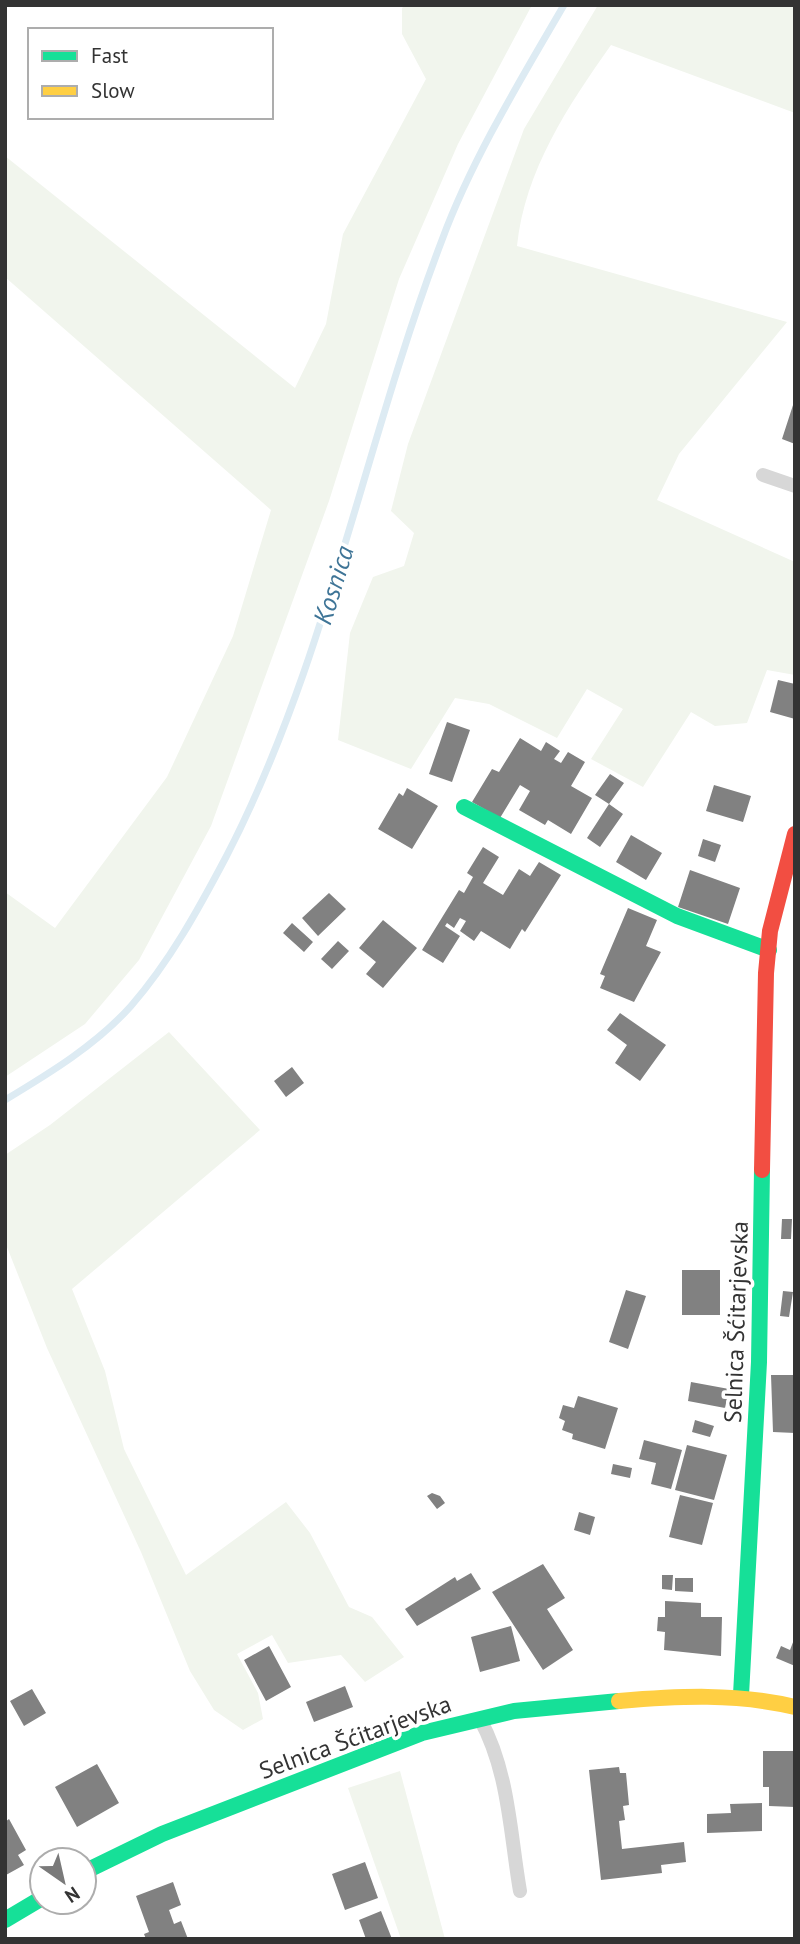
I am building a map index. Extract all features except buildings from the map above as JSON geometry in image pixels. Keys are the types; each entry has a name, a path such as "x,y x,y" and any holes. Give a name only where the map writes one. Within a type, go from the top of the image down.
{"street":[{"path":"464,807 677,916 769,950"},
{"name":"Selnica Šćitarjevska","path":"741,1695 759,1362 766,973 781,879 795,834"},
{"name":"Selnica Šćitarjevska","path":"98,1865 139,1843 365,1752 448,1725 564,1705 687,1695 741,1695 795,1707"},
{"path":"5,1920 28,1906"}],"lane":[{"path":"763,475 795,486"},
{"path":"480,1718 493,1743 503,1779 520,1891"}],"shaded area":[{"path":"405,5 532,5 458,144 399,279 329,501 211,826 139,960 85,1024 5,1077 5,892 55,928 167,777 233,636 271,510 5,277 5,156 295,388 326,324 343,234 426,79 402,34 402,8"},
{"path":"598,5 795,5 795,113 611,45 564,115 539,165 529,191 517,246 787,322 679,454 657,500 795,562 795,675 767,670 747,723 715,726 691,712 643,787 591,759 623,709 587,689 557,738 489,704 455,698 411,769 338,740 350,633 373,577 404,566 414,533 391,511 408,444 524,129"},
{"path":"169,1032 260,1130 72,1289 105,1371 124,1449 186,1575 286,1502 310,1533 349,1607 372,1617 404,1657 365,1682 341,1655 288,1663 272,1635 237,1654 258,1693 263,1719 243,1730 214,1710 190,1671 141,1552 47,1348 5,1242 5,1155 50,1125"},
{"path":"400,1771 445,1939 401,1939 348,1788"}],"waterway":[{"name":"Kosnica","path":"5,1100 88,1046 131,1006 171,953 226,857 261,783 318,630 414,317 442,240 482,150 564,5"}],"traffic: fast":[{"path":"464,807 677,916 769,950"},
{"path":"741,1695 759,1362 762,1170"},
{"path":"98,1865 162,1834 422,1733 514,1711 619,1701"},
{"path":"5,1920 28,1906"}],"traffic: slow":[{"path":"619,1701 707,1697 751,1699 795,1707"}],"traffic: jam":[{"path":"762,1170 766,973 770,931 795,834"}]}
